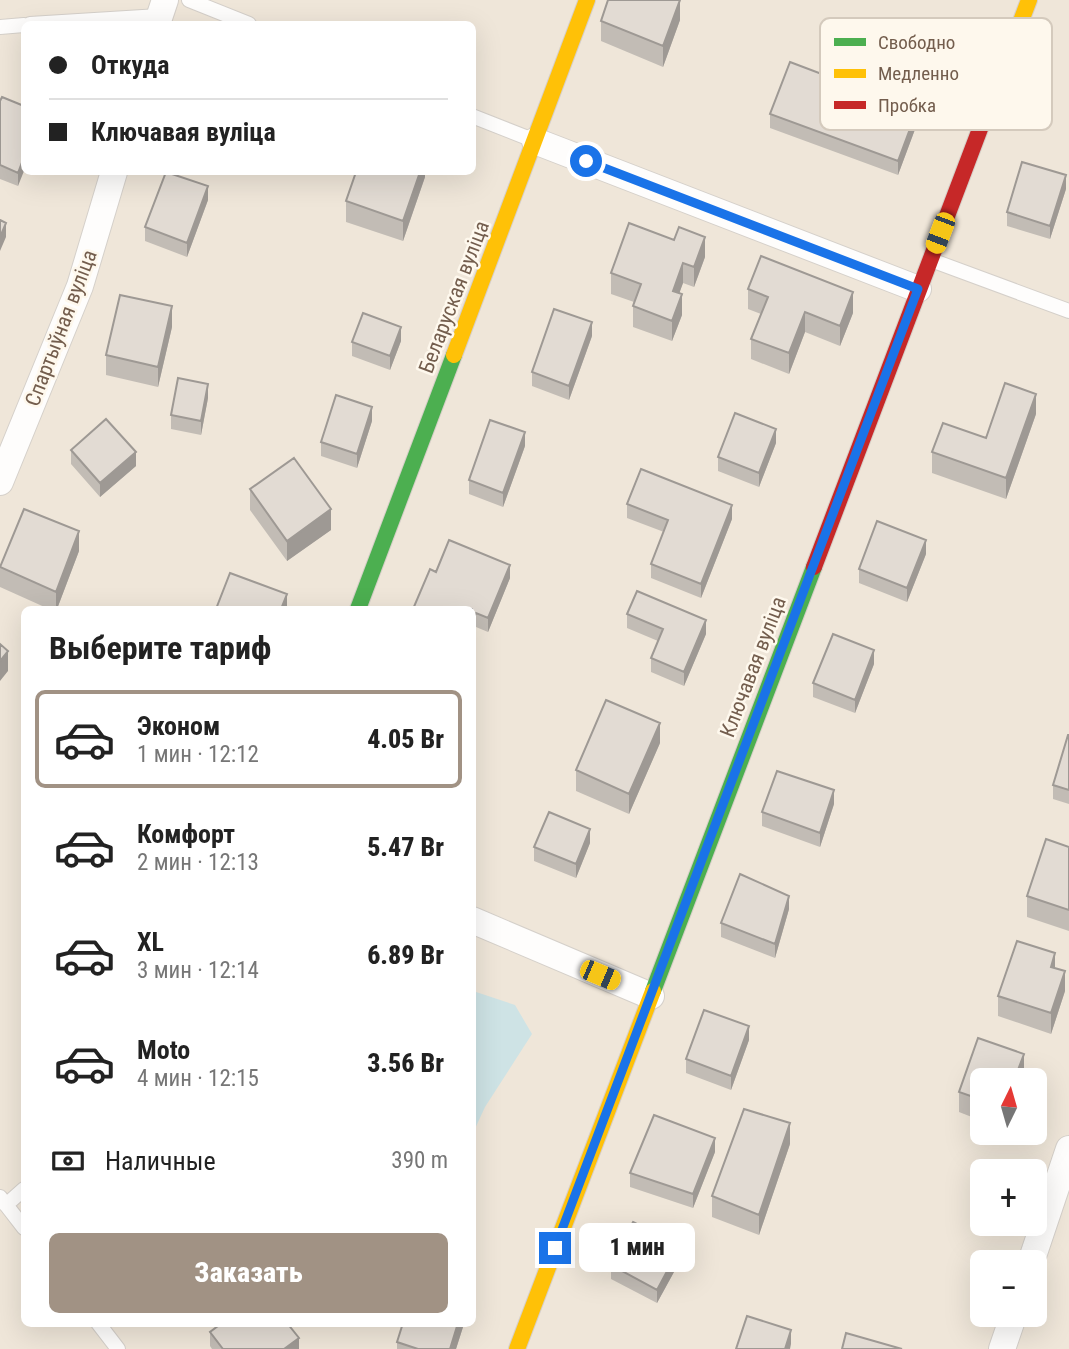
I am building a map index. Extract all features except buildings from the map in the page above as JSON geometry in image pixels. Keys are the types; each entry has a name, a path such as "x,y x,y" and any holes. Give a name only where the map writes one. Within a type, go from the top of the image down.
{"street":[{"name":"Беларуская вуліца","path":"359,606 587,0"},
{"name":"Ключавая вуліца","path":"1022,18 1029,0"},
{"name":"Ключавая вуліца","path":"517,1349 979,130"},
{"path":"535,141 918,289"},
{"name":"Спартыўная вуліца","path":"0,482 80,286 113,175"},
{"path":"476,922 651,996"},
{"path":"1035,1250 1069,1149"},
{"path":"1002,1349 1010,1327"}],"lane":[{"path":"189,0 242,21"},
{"path":"65,21 160,13"},
{"path":"0,27 21,25"},
{"path":"476,118 535,141"},
{"path":"930,259 1069,311"},
{"path":"21,1191 3,1201 21,1224"},
{"path":"100,1327 118,1349"}],"shaded area":[{"path":"0,0 1069,0 1069,1349 0,1349"},
{"path":"476,992 515,1005 532,1034 485,1107 476,1126"}],"traffic: fast":[{"path":"359,606 454,355"},
{"path":"653,991 814,567"}],"traffic: slow":[{"path":"454,355 587,0"},
{"path":"1022,18 1029,0"},
{"path":"517,1349 653,991"}],"traffic: jam":[{"path":"814,567 980,130"}],"route":[{"path":"555,1248 918,289 586,161"}]}
